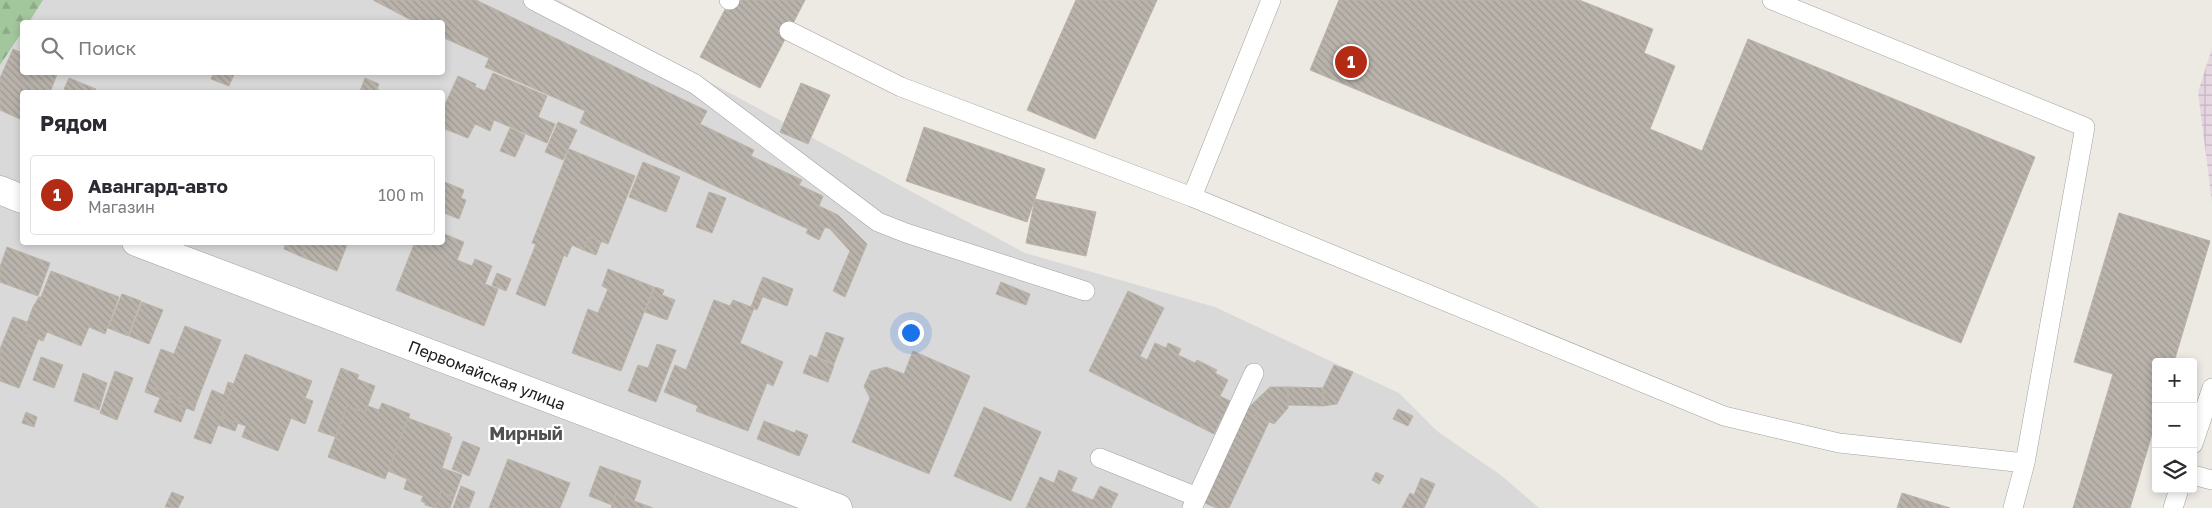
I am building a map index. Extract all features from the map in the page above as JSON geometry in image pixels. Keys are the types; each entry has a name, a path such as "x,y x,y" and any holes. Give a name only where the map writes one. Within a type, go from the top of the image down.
{"street":[{"path":"0,190 20,198"},
{"name":"Первомайская улица","path":"144,245 838,508"}],"lane":[{"path":"533,0 695,84 878,222 906,233 1085,291"},
{"path":"1192,197 1271,0"},
{"path":"1772,0 2086,126 2025,464 2013,508"},
{"path":"789,31 901,87 1192,197 1724,416 1840,443 2025,464"},
{"path":"1100,458 1194,503 1254,373"},
{"path":"2197,432 2212,388"},
{"path":"2197,477 2212,480"},
{"path":"2174,508 2178,493"}],"shaded area":[{"path":"0,0 558,0 1025,253 1215,307 1399,393 1437,431 1502,476 1539,508 0,508"},
{"path":"2212,48 2212,202 2198,92"}],"green space":[{"path":"0,0 43,0 30,20 20,20 20,35 0,65"}],"building":[{"path":"373,0 476,0 707,111 700,124 754,150 751,156 802,180 799,185 823,196 819,206 838,215 867,244 845,297 833,291 850,251 830,229 825,227 819,240 806,233 808,229 580,123 585,111 485,67 489,58 445,38 445,20 411,20"},
{"path":"730,0 805,0 760,88 700,57"},
{"path":"1076,0 1157,0 1095,139 1027,110"},
{"path":"1339,0 1579,0 1653,29 1644,53 1675,66 1650,129 1702,151 1748,39 2035,157 1961,343 1310,70"},
{"path":"13,49 20,52 20,75 57,75 51,90 20,90 20,119 0,110 0,78"},
{"path":"493,73 547,96 538,117 555,124 547,143 494,120 490,131 475,124 468,138 445,129 445,104 458,76 476,84 475,87 485,91"},
{"path":"213,75 234,75 229,86 211,79"},
{"path":"69,78 96,89 67,90 64,89"},
{"path":"365,78 379,84 377,89 379,90 360,90"},
{"path":"801,83 830,95 808,144 780,132"},
{"path":"558,122 577,130 563,160 545,152"},
{"path":"924,127 1045,169 1027,222 906,181"},
{"path":"510,128 525,135 515,157 500,151"},
{"path":"569,149 635,176 608,244 589,237 583,250 572,245 567,257 564,255 545,306 516,294 536,244 532,243"},
{"path":"643,162 680,177 666,212 629,197"},
{"path":"445,182 464,190 461,198 466,200 459,219 445,213"},
{"path":"709,192 726,198 712,233 696,227"},
{"path":"1035,199 1096,212 1086,256 1026,243"},
{"path":"2119,213 2210,241 2175,358 2152,358 2152,434 2130,508 2073,508 2113,374 2074,362"},
{"path":"445,234 464,242 457,260 472,266 475,259 492,266 485,284 498,289 484,326 396,290 414,245 445,245"},
{"path":"589,237 601,242 596,255 583,250"},
{"path":"285,245 306,245 302,257 284,249"},
{"path":"306,245 347,245 337,271 302,257"},
{"path":"7,247 50,263 38,296 0,282 0,267"},
{"path":"608,269 654,287 621,371 572,353 588,309 598,313 608,289 602,286"},
{"path":"51,271 119,297 105,334 89,327 81,346 47,332 43,341 23,334 33,307 39,297 41,297"},
{"path":"497,273 511,279 506,291 492,285"},
{"path":"763,277 793,289 787,306 756,294"},
{"path":"1001,282 1030,294 1026,305 996,294"},
{"path":"655,287 664,290 662,295 675,300 667,320 645,312"},
{"path":"1128,291 1164,308 1140,356 1147,360 1155,343 1166,348 1168,343 1181,349 1178,355 1195,363 1197,360 1217,370 1215,373 1228,380 1220,396 1230,401 1214,434 1089,371"},
{"path":"122,294 141,301 128,336 108,328"},
{"path":"756,294 763,296 757,310 751,307"},
{"path":"714,300 730,306 733,300 754,308 740,343 783,362 773,386 767,383 748,431 696,411 698,406 664,392 675,365 686,370"},
{"path":"142,302 163,310 149,344 129,336"},
{"path":"13,317 27,322 23,334 38,340 19,388 0,381 0,349"},
{"path":"185,326 221,340 196,404 147,385 161,349 174,354"},
{"path":"826,332 844,338 834,364 817,357"},
{"path":"657,344 676,350 656,402 628,391 638,365 648,368"},
{"path":"913,351 970,376 929,474 852,442 870,398 864,386 871,371 886,367 904,374"},
{"path":"245,354 312,381 305,398 313,401 305,424 291,418 278,451 242,437 246,426 221,417"},
{"path":"810,355 834,365 828,382 803,373"},
{"path":"41,357 63,365 54,388 33,380"},
{"path":"1334,365 1353,372 1337,404 1323,406 1323,388"},
{"path":"341,368 359,375 357,379 375,386 365,413 347,406 336,437 318,431"},
{"path":"115,371 133,378 117,420 100,413"},
{"path":"83,373 107,383 99,410 74,401"},
{"path":"228,382 234,384 221,417 238,423 235,431 218,425 211,444 194,438 212,390 224,395"},
{"path":"147,385 196,404 194,411 145,392"},
{"path":"1270,387 1288,387 1288,408 1274,424 1245,411"},
{"path":"1288,387 1323,388 1323,406 1288,405"},
{"path":"160,398 186,408 181,422 154,412"},
{"path":"382,403 410,414 385,479 328,457 347,406 365,413 368,406 379,410"},
{"path":"984,407 1041,432 1011,501 954,476"},
{"path":"1398,409 1413,416 1408,426 1393,419"},
{"path":"1245,411 1269,422 1229,508 1216,508 1203,502"},
{"path":"26,412 37,417 34,427 22,423"},
{"path":"408,418 450,434 449,436 452,437 442,468 462,475 454,497 441,491 435,508 425,505 421,501 423,496 404,489 407,479 388,471"},
{"path":"764,421 795,433 796,430 808,435 799,456 757,439"},
{"path":"463,441 480,448 469,476 452,469"},
{"path":"508,459 570,483 560,508 489,508"},
{"path":"600,466 641,481 634,501 616,494 612,505 589,496"},
{"path":"1059,470 1077,478 1071,491 1093,500 1100,486 1118,494 1111,508 1026,508 1040,477 1054,483"},
{"path":"1376,472 1384,476 1379,484 1372,480"},
{"path":"1421,478 1435,484 1424,508 1402,508 1410,493 1414,495"},
{"path":"461,486 475,492 469,508 453,508"},
{"path":"441,491 454,497 450,508 435,508"},
{"path":"172,492 184,497 178,508 165,507"},
{"path":"1902,493 1950,508 1897,508"},
{"path":"616,494 634,501 653,508 611,508"}],"place":[{"name":"Авангард-авто","path":"1351,62"}],"district":[{"name":"Мирный","path":"526,434"}]}
